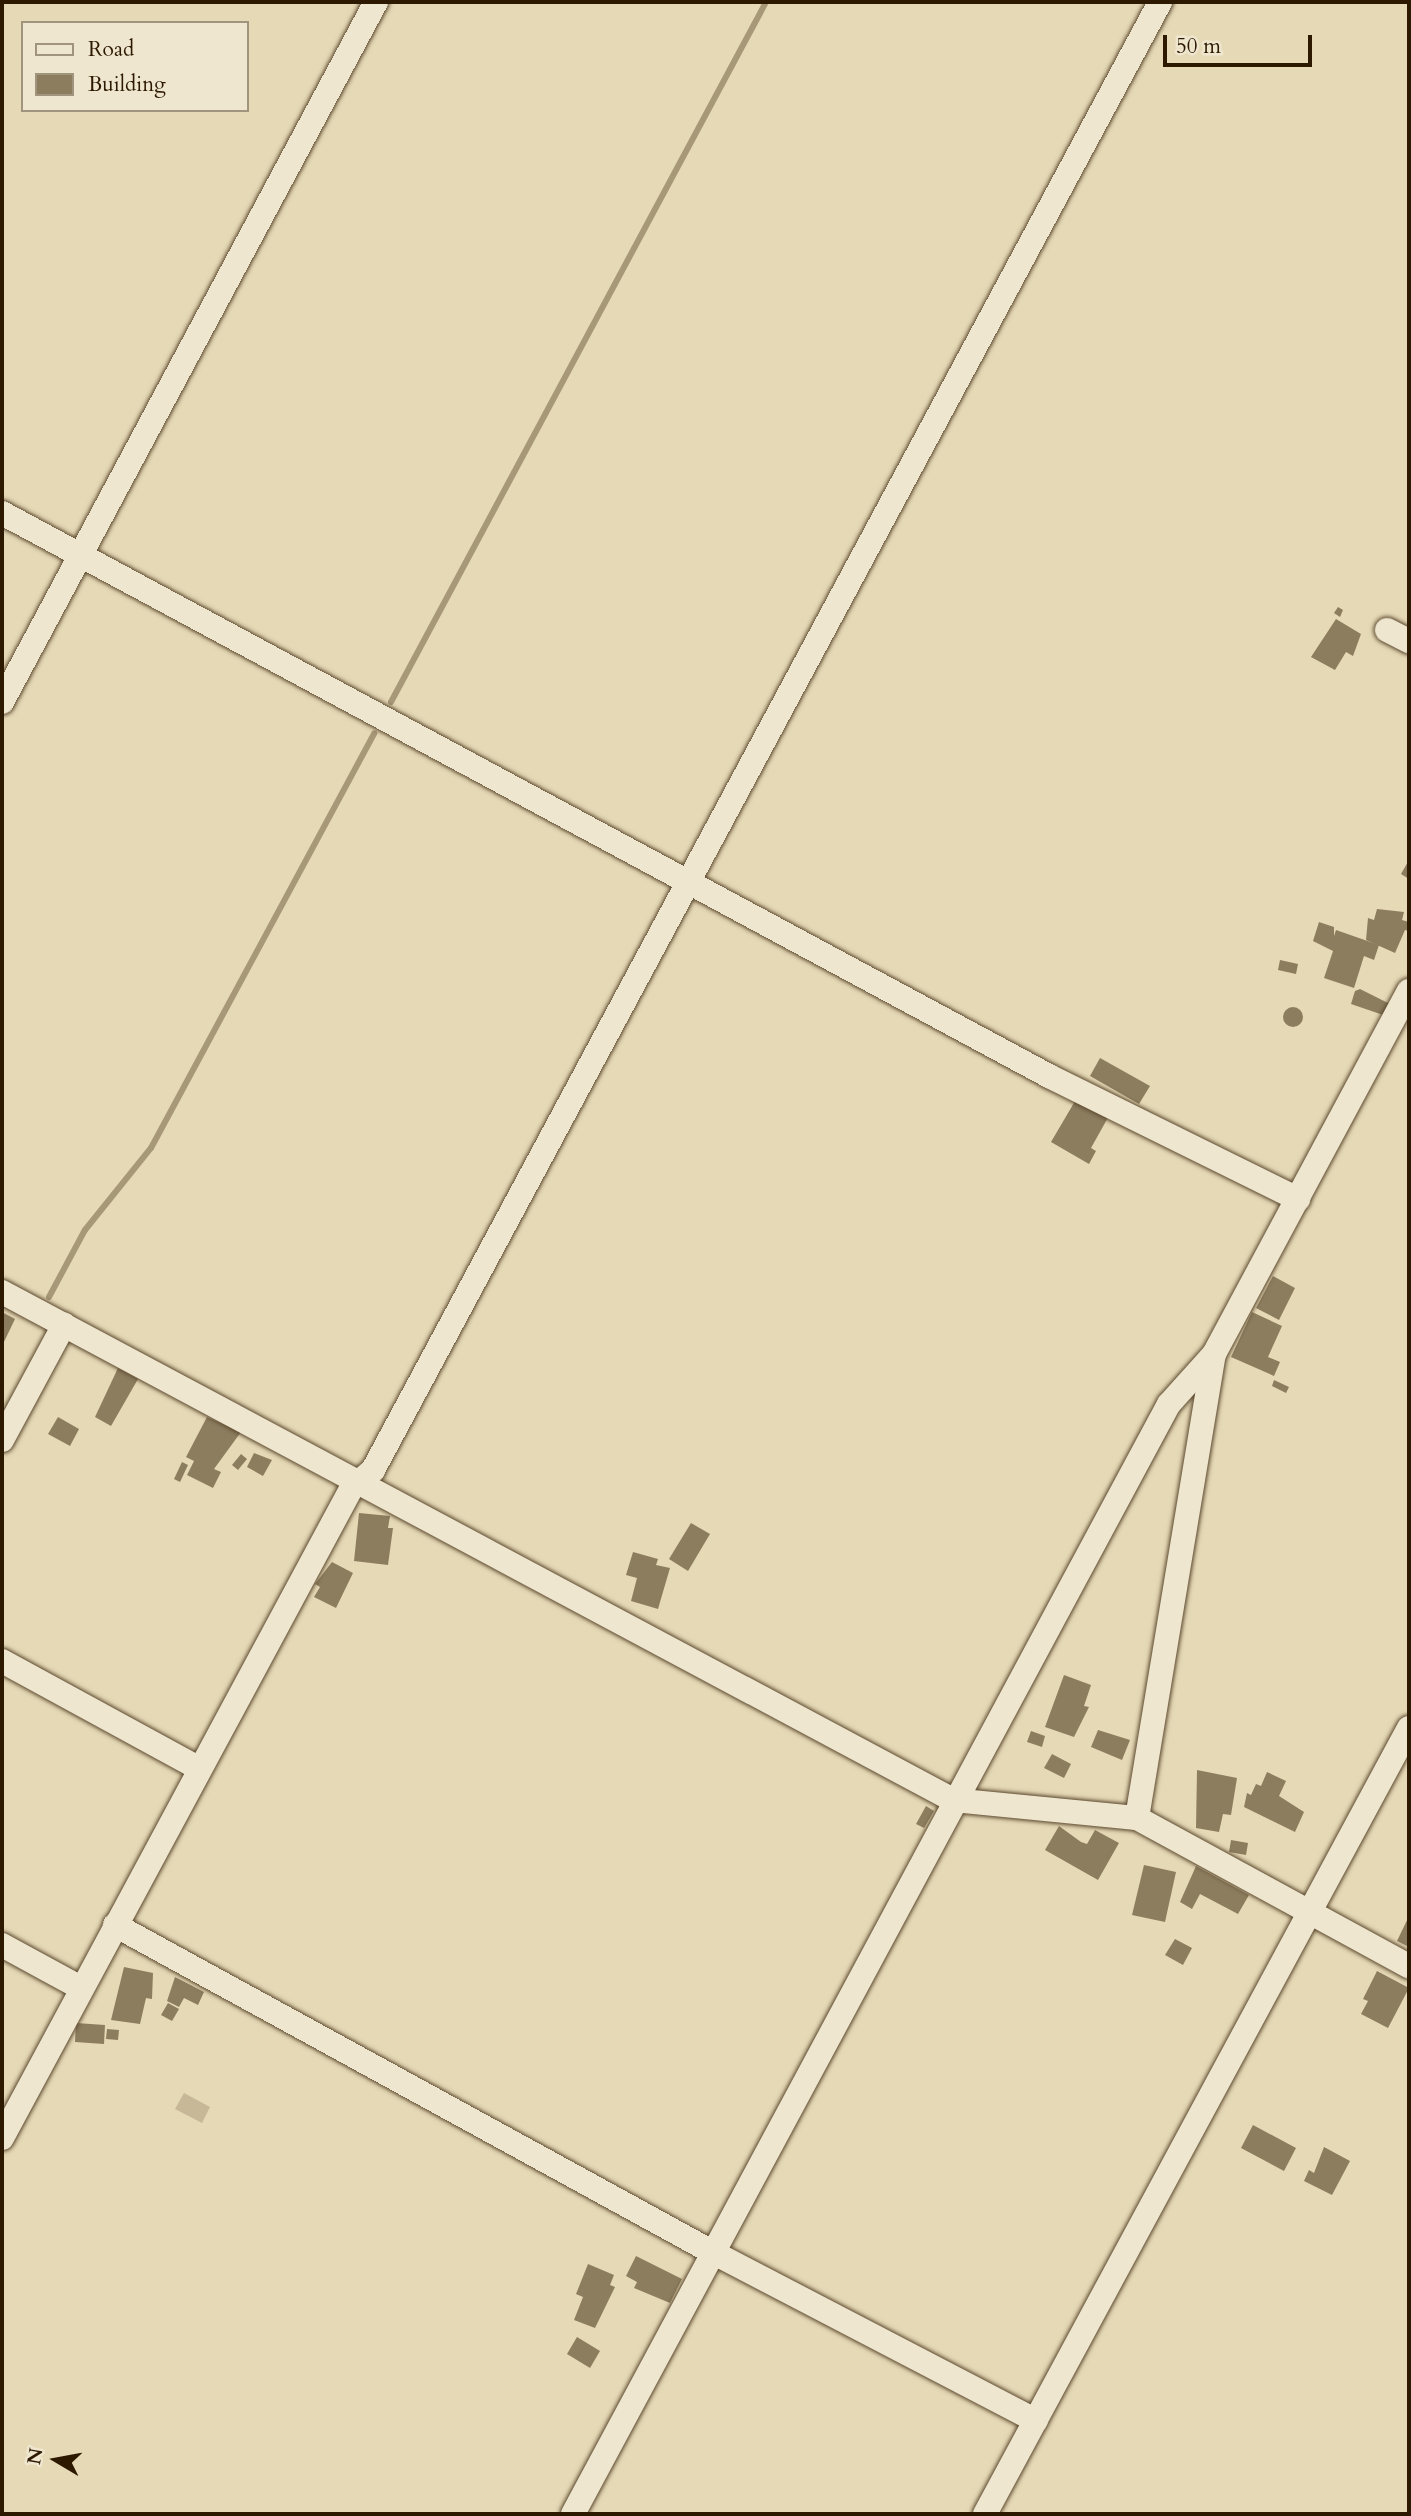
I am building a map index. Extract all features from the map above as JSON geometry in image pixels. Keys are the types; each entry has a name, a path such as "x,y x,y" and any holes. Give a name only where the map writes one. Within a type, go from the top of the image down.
{"street":[{"path":"2,702 376,2"},
{"path":"2,2138 198,1768 351,1489 373,1470 1160,2"},
{"path":"2,513 1049,1076 1298,1199"},
{"path":"1387,630 1409,641"},
{"path":"573,2514 953,1800 1169,1404 1214,1354 1409,991"},
{"path":"2,1292 953,1800 1136,1818 1409,1966"},
{"path":"2,1440 64,1325"},
{"path":"1136,1818 1214,1354"},
{"path":"2,1661 198,1768"},
{"path":"985,2514 1409,1728"},
{"path":"115,1925 712,2252 1036,2421"},
{"path":"2,1945 81,1988"}],"shaded area":[{"path":"184,2093 210,2107 202,2123 175,2109"}],"building":[{"path":"1338,607 1343,610 1340,617 1334,613"},
{"path":"1336,619 1361,634 1353,656 1346,652 1335,670 1311,657"},
{"path":"1409,860 1409,879 1401,874"},
{"path":"1377,909 1404,912 1402,920 1409,922 1409,931 1405,930 1395,953 1366,940 1368,918 1374,920"},
{"path":"1319,922 1334,927 1334,936 1336,930 1379,945 1374,960 1364,956 1354,988 1324,978 1333,951 1313,941"},
{"path":"1280,960 1298,964 1296,974 1278,970"},
{"path":"1360,989 1390,1004 1386,1016 1351,1004 1355,991"},
{"path":"1293,1007 1300,1010 1303,1017 1300,1024 1293,1027 1286,1024 1283,1017 1286,1010"},
{"path":"1100,1058 1150,1086 1139,1104 1090,1076"},
{"path":"1078,1096 1110,1114 1091,1148 1096,1151 1089,1164 1051,1142"},
{"path":"1273,1276 1295,1288 1279,1320 1256,1308"},
{"path":"2,1312 15,1319 2,1346"},
{"path":"1252,1312 1282,1326 1268,1357 1280,1362 1274,1376 1231,1357"},
{"path":"118,1368 138,1379 111,1426 95,1417"},
{"path":"1274,1380 1289,1387 1286,1393 1272,1386"},
{"path":"58,1417 79,1429 70,1446 48,1434"},
{"path":"207,1417 241,1432 214,1469 221,1472 213,1488 187,1475 194,1461 186,1457"},
{"path":"254,1453 272,1460 263,1476 247,1467"},
{"path":"241,1454 247,1459 238,1470 232,1465"},
{"path":"182,1462 188,1465 180,1482 174,1479"},
{"path":"359,1513 390,1516 388,1528 393,1528 388,1565 354,1561"},
{"path":"691,1523 710,1534 688,1571 669,1559"},
{"path":"633,1552 658,1559 656,1565 670,1568 658,1609 631,1601 637,1578 626,1575"},
{"path":"332,1562 353,1573 336,1608 314,1597 320,1587 315,1584"},
{"path":"1064,1675 1091,1685 1084,1706 1089,1707 1074,1737 1045,1727"},
{"path":"1098,1730 1130,1740 1122,1760 1091,1747"},
{"path":"1031,1731 1045,1736 1042,1747 1027,1742"},
{"path":"1052,1754 1071,1764 1064,1778 1044,1768"},
{"path":"1197,1770 1237,1778 1231,1815 1223,1814 1219,1832 1196,1828"},
{"path":"1267,1772 1286,1781 1279,1796 1304,1812 1295,1832 1244,1807 1247,1793 1251,1795 1256,1784 1261,1786"},
{"path":"926,1806 934,1811 924,1828 916,1824"},
{"path":"1059,1826 1087,1844 1095,1830 1119,1843 1098,1880 1045,1850"},
{"path":"1231,1840 1248,1843 1246,1855 1229,1852"},
{"path":"1144,1865 1176,1872 1165,1922 1132,1915"},
{"path":"1196,1866 1249,1895 1238,1914 1200,1894 1192,1909 1180,1902"},
{"path":"1409,1916 1409,1947 1397,1941"},
{"path":"1175,1939 1192,1948 1183,1965 1165,1955"},
{"path":"124,1967 153,1973 152,1999 146,1998 140,2024 111,2020"},
{"path":"1377,1971 1409,1988 1388,2028 1361,2014 1368,2001 1363,1999"},
{"path":"175,1977 204,1992 198,2005 184,1998 179,2007 167,2001"},
{"path":"168,2003 179,2009 172,2021 161,2015"},
{"path":"76,2023 105,2025 104,2044 75,2042"},
{"path":"107,2029 119,2030 118,2040 106,2039"},
{"path":"1253,2125 1296,2148 1284,2171 1241,2148"},
{"path":"1324,2147 1350,2161 1332,2195 1304,2181 1309,2170 1314,2173"},
{"path":"636,2256 682,2279 670,2303 634,2288 637,2282 626,2276"},
{"path":"588,2264 614,2275 610,2285 615,2287 595,2328 574,2320 583,2297 576,2294"},
{"path":"577,2337 600,2351 590,2368 567,2354"}],"waterway":[{"path":"391,702 766,2"},
{"path":"49,1297 85,1230 151,1148 374,733"}]}
